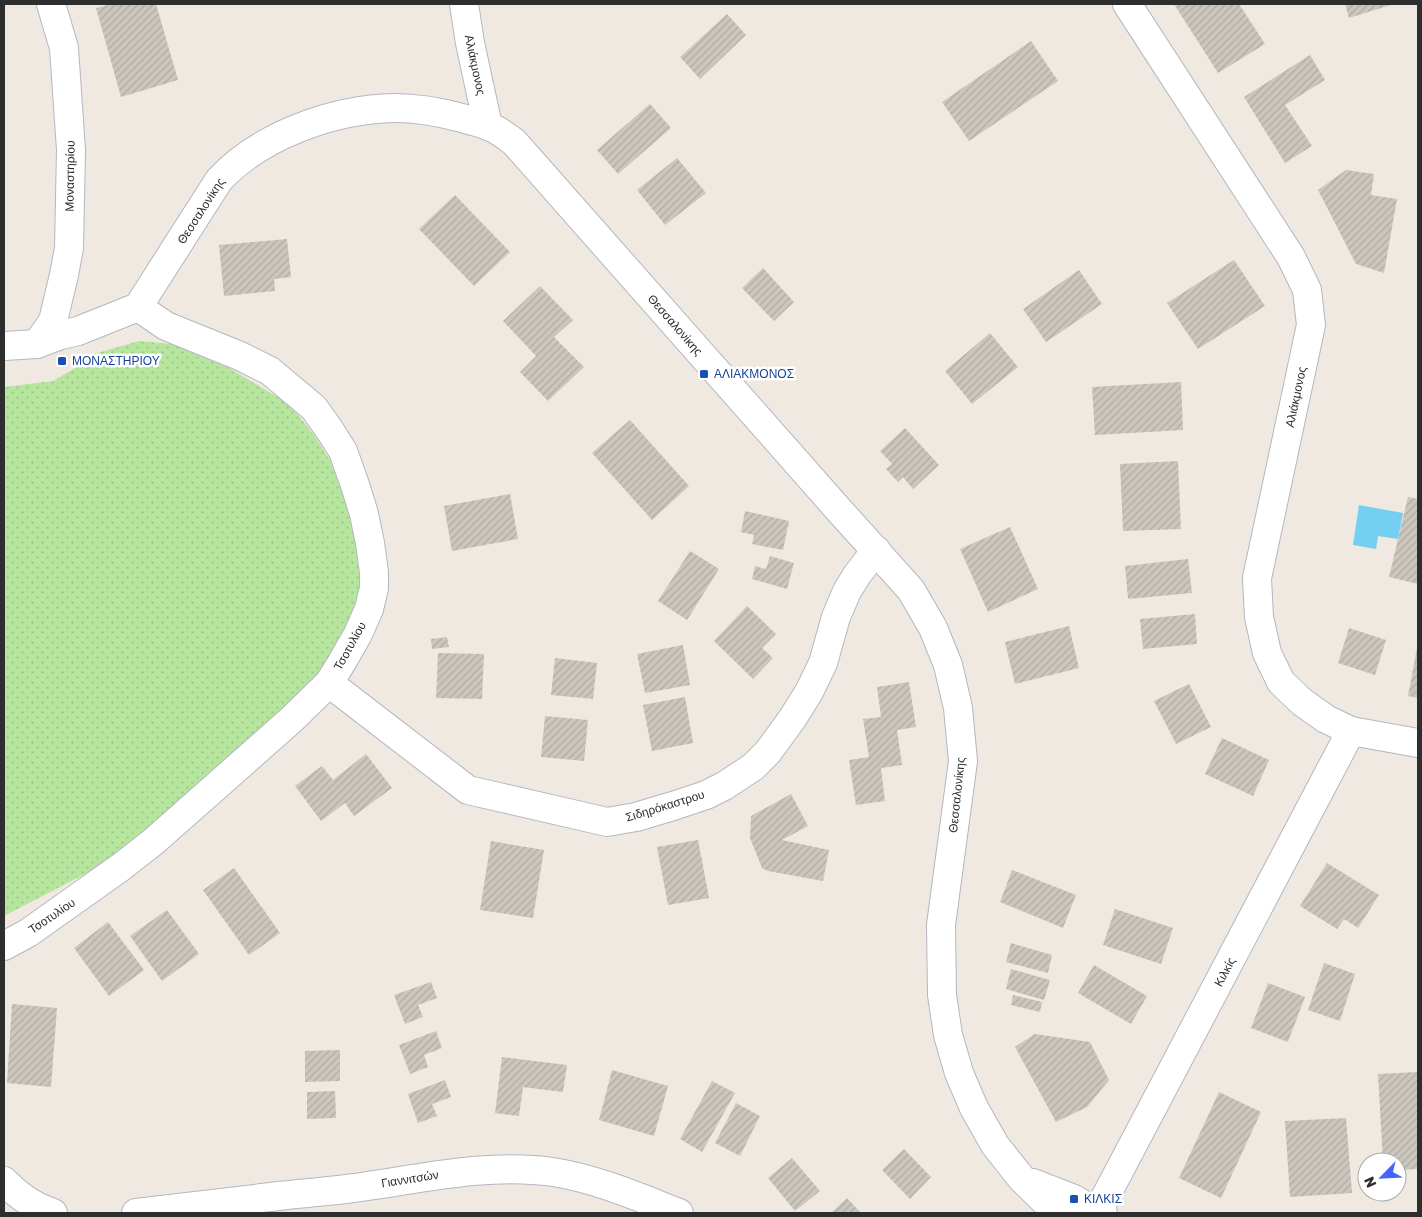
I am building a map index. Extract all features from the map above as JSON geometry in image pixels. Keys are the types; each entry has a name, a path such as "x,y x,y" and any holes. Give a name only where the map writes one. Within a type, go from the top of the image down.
{"street":[{"name":"Μοναστηρίου","path":"37,344 52,321 69,248 71,150 64,48 51,4"},
{"name":"Αλιάκμονος","path":"464,4 470,43 488,126"},
{"name":"Αλιάκμονος","path":"1127,4 1291,257 1307,290 1311,325 1257,578 1259,617 1267,653 1281,682 1302,702 1326,719 1351,731 1418,743"},
{"name":"Θεσσαλονίκης","path":"138,307 219,180 245,157 265,144 308,124 356,112 378,109 414,109 440,112 488,126 514,142 911,590 933,628 948,665 958,708 963,761 941,925 942,995 948,1035 958,1073 974,1108 995,1145 1022,1179 1057,1213"},
{"path":"4,346 37,344 78,331 138,307"},
{"name":"Τσοτυλίου","path":"4,946 28,933 84,894 153,842 292,720 329,683 358,634 369,609 374,588 374,572 364,514 356,485 343,451 314,408 270,370 166,326 138,307"},
{"name":"Σιδηρόκαστρου","path":"329,683 468,790 607,822 636,817 706,795 753,767 768,752 809,692 823,663 836,617 847,591 876,550"},
{"name":"Κιλκίς","path":"1099,1213 1351,731"},
{"name":"Γιαννιτσών","path":"136,1213 361,1187 437,1174 531,1170 554,1172 589,1180 679,1213"},
{"path":"1022,1179 1074,1199 1099,1213"},
{"path":"4,1181 26,1199 53,1213"}],"green space":[{"path":"139,341 171,344 229,368 289,404 315,436 331,462 355,534 361,595 351,622 314,685 112,860 4,916 4,387 53,381 84,363 94,354"}],"water":[{"path":"1359,505 1403,513 1398,539 1378,536 1376,549 1353,545"}],"building":[{"path":"112,4 156,4 178,80 121,97 96,8"},
{"path":"1174,4 1239,4 1265,44 1218,73"},
{"path":"1345,4 1394,4 1349,18"},
{"path":"727,14 746,35 700,79 680,57"},
{"path":"1031,41 1058,81 969,141 942,102"},
{"path":"1310,55 1325,80 1285,105 1312,146 1285,163 1244,97"},
{"path":"650,104 671,128 618,174 597,150"},
{"path":"677,158 706,193 665,225 637,190"},
{"path":"1346,170 1374,174 1371,195 1397,199 1384,273 1356,264 1318,190"},
{"path":"455,195 510,252 474,286 419,229"},
{"path":"287,239 291,277 274,279 275,291 224,296 219,245"},
{"path":"1234,260 1265,306 1198,349 1167,303"},
{"path":"763,268 794,302 774,321 742,288"},
{"path":"1079,270 1102,304 1046,342 1023,309"},
{"path":"540,286 573,320 554,337 584,367 548,401 520,372 536,356 503,321"},
{"path":"990,333 1018,367 972,404 945,371"},
{"path":"1181,382 1183,430 1095,435 1092,387"},
{"path":"630,420 689,486 652,520 592,453"},
{"path":"905,428 939,465 913,489 903,477 898,482 886,469 892,464 880,451"},
{"path":"1178,461 1181,529 1123,531 1120,464"},
{"path":"510,494 518,539 452,551 444,506"},
{"path":"1408,497 1418,499 1418,584 1389,577"},
{"path":"745,511 789,521 783,550 752,544 754,535 741,532"},
{"path":"1010,527 1038,589 988,612 960,549"},
{"path":"690,551 719,569 687,620 658,601"},
{"path":"770,556 794,563 787,589 752,579 755,566 766,569"},
{"path":"1188,559 1192,593 1128,599 1125,566"},
{"path":"747,606 776,634 762,648 773,658 753,679 714,641"},
{"path":"1195,614 1197,644 1143,649 1140,619"},
{"path":"1069,626 1079,668 1015,684 1005,642"},
{"path":"1349,628 1386,640 1375,675 1338,663"},
{"path":"447,637 449,647 432,649 431,639"},
{"path":"683,645 690,685 645,693 637,654"},
{"path":"1418,648 1418,698 1408,696"},
{"path":"438,653 484,654 482,699 436,698"},
{"path":"555,658 597,663 593,699 551,695"},
{"path":"909,682 916,727 897,730 902,765 881,768 885,801 856,805 849,760 869,757 863,719 881,717 877,687"},
{"path":"1189,684 1211,727 1176,744 1154,701"},
{"path":"685,697 693,743 652,751 643,705"},
{"path":"545,716 588,720 584,761 541,757"},
{"path":"1222,738 1269,760 1253,796 1205,774"},
{"path":"366,754 392,788 354,816 345,803 321,821 295,786 322,766 333,780"},
{"path":"791,794 808,826 782,840 829,850 823,881 768,871 762,868 750,838 751,816"},
{"path":"698,840 709,898 668,905 657,847"},
{"path":"491,841 544,850 533,918 480,910"},
{"path":"1327,863 1379,895 1358,928 1344,919 1337,929 1300,906"},
{"path":"234,868 280,933 249,955 203,890"},
{"path":"1012,870 1076,895 1063,928 1000,902"},
{"path":"1115,909 1173,928 1161,964 1103,945"},
{"path":"167,910 199,954 162,981 130,936"},
{"path":"108,922 144,970 109,996 74,948"},
{"path":"1011,943 1052,955 1048,973 1006,962"},
{"path":"1324,963 1355,974 1340,1021 1308,1010"},
{"path":"1094,965 1147,996 1131,1024 1078,993"},
{"path":"1011,969 1050,980 1044,1000 1006,989"},
{"path":"431,982 437,998 418,1005 423,1017 405,1024 394,995"},
{"path":"1268,983 1305,997 1288,1042 1251,1028"},
{"path":"1013,995 1042,1002 1040,1012 1011,1005"},
{"path":"12,1004 57,1008 51,1087 7,1083"},
{"path":"436,1031 442,1048 424,1055 428,1067 410,1074 399,1045"},
{"path":"1035,1034 1090,1042 1109,1080 1087,1107 1056,1122 1015,1047"},
{"path":"340,1050 340,1081 305,1082 305,1051"},
{"path":"502,1057 567,1065 563,1092 523,1087 519,1116 495,1113"},
{"path":"612,1070 668,1086 654,1136 599,1120"},
{"path":"1418,1072 1418,1169 1407,1170 1407,1152 1382,1152 1378,1074"},
{"path":"445,1080 451,1097 432,1104 437,1116 418,1123 408,1094"},
{"path":"712,1081 735,1093 702,1152 680,1139"},
{"path":"335,1091 336,1118 307,1119 307,1092"},
{"path":"1219,1092 1261,1112 1221,1198 1179,1178"},
{"path":"736,1103 760,1116 740,1156 715,1143"},
{"path":"1346,1118 1352,1193 1290,1197 1285,1121"},
{"path":"904,1149 931,1177 910,1199 882,1170"},
{"path":"792,1158 820,1191 795,1211 768,1178"},
{"path":"847,1198 861,1213 831,1213"}],"place":[{"name":"ΜΟΝΑΣΤΗΡΙΟΥ","path":"62,361"},
{"name":"ΑΛΙΑΚΜΟΝΟΣ","path":"704,374"},
{"name":"ΚΙΛΚΙΣ","path":"1074,1199"}]}
